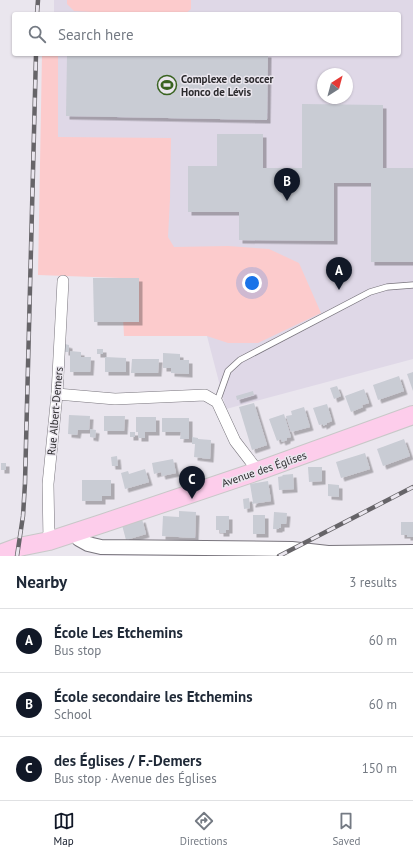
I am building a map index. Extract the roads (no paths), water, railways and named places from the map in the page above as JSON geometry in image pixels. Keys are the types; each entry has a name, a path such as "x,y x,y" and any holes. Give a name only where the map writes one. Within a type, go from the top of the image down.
{"main road":[{"name":"Avenue des Églises","path":"0,554 19,547 49,541 104,523 258,471 413,415"}],"street":[{"name":"Rue Albert-Demers","path":"49,541 48,484 58,394 64,281"},
{"path":"58,394 115,399 205,395 217,402 235,441 258,471"},
{"path":"76,532 79,539 88,544 101,547 292,549 328,554 413,552"}],"lane":[{"path":"217,402 228,371 240,360 370,292 387,286 413,285"}],"railway":[{"path":"37,12 38,0"},
{"path":"17,556 23,516 25,483 36,56"},
{"path":"279,556 413,487"}],"place":[{"name":"Complexe de soccer Honco de Lévis","path":"167,85"},
{"name":"École secondaire les Etchemins","path":"287,201"},
{"name":"École Les Etchemins","path":"339,290"},
{"name":"des Églises / F.-Demers","path":"192,499"}]}
